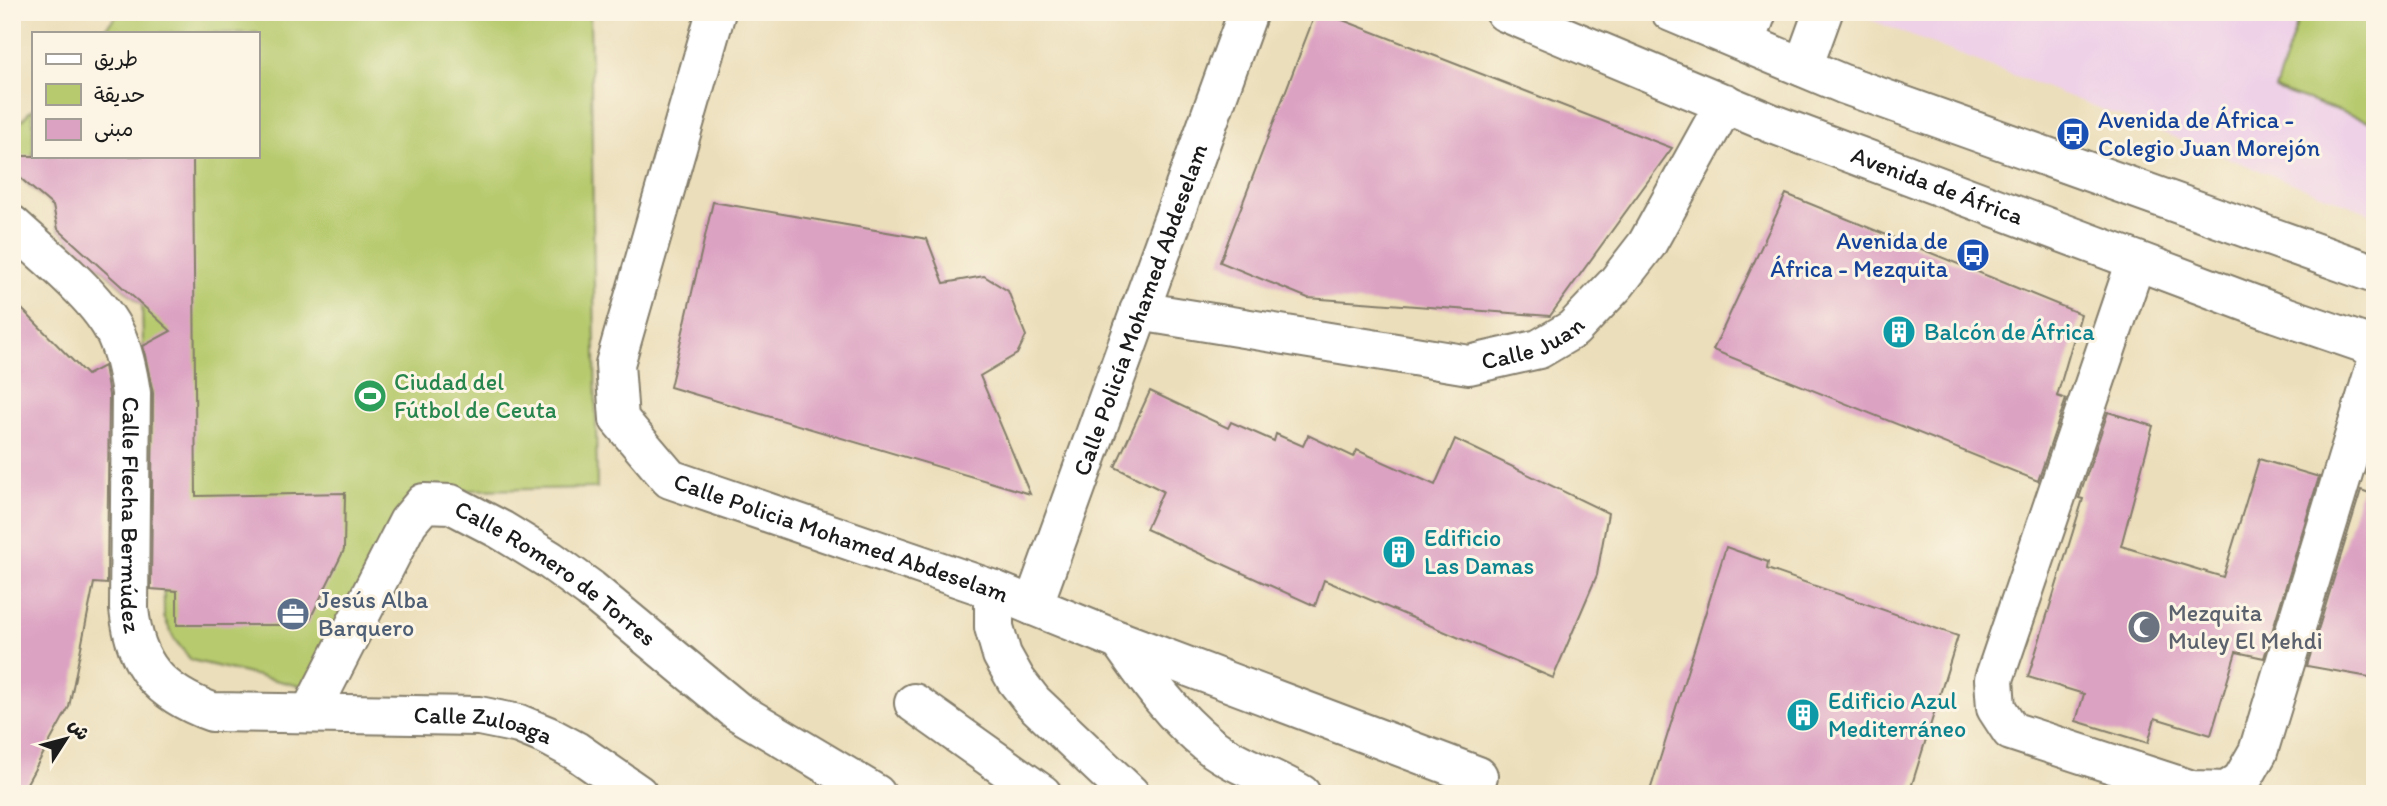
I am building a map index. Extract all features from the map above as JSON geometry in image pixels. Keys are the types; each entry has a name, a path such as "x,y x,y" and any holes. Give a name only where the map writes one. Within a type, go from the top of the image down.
{"street":[{"name":"Calle Policia Mohamed Abdeselam","path":"716,12 615,364 619,419 670,479 994,590 1120,641 1478,776"},
{"name":"Calle Policía Mohamed Abdeselam","path":"1033,606 1248,12"},
{"name":"Avenida de África","path":"1505,12 1773,124 2136,261 2375,347"},
{"path":"1671,12 1751,27 1803,67 1843,84 2375,274"},
{"path":"1803,67 1823,12"},
{"name":"Calle Juan","path":"1139,311 1469,365 1539,349 1573,329 1616,284 1647,244 1725,103"},
{"name":"Calle Flecha Bermúdez","path":"12,225 93,301 116,334 126,363 131,393 129,609 131,630 147,667 165,687 187,703 212,712 310,713"},
{"path":"2136,261 1994,679 1996,708 2011,731 2192,790 2227,791 2242,780 2258,752 2375,368"},
{"name":"Calle Romero de Torres","path":"310,713 408,522 424,503 451,504 550,560 590,589 737,711 876,794"},
{"path":"994,590 994,627 1002,655 1016,680 1033,702 1122,791"},
{"path":"1120,641 1149,682 1182,720 1210,746 1301,794"},
{"path":"914,703 1042,794"},
{"name":"Calle Zuloaga","path":"310,713 479,716 519,724 576,751 638,794"}],"shaded area":[{"path":"1850,12 2375,12 2375,215"}],"green space":[{"name":"Ciudad del Fútbol de Ceuta","path":"120,12 590,12 597,488 414,491 308,688 191,660 174,639 164,617 163,529 148,530 142,305 58,229 53,206 12,171 12,131 32,109 32,158 259,158 259,32 102,32"},
{"path":"2301,12 2375,12 2375,123 2275,89"}],"building":[{"path":"1316,12 1322,12 1672,148 1550,316 1308,298 1220,262"},
{"path":"12,156 193,158 196,496 345,493 344,550 307,625 177,625 177,591 151,589 153,393 143,346 171,331 58,229 53,206 12,171"},
{"name":"Balcón de África","path":"1786,194 2081,314 2057,396 2066,399 2038,481 1713,350"},
{"path":"713,202 927,239 944,283 984,276 1008,291 1026,336 1017,354 980,376 1030,494 670,387"},
{"path":"12,299 87,375 104,366 109,395 107,584 94,583 69,707 21,794 12,794"},
{"name":"Edificio Las Damas","path":"1150,391 1228,428 1231,422 1274,441 1276,434 1303,446 1308,435 1354,457 1357,450 1435,485 1455,439 1608,513 1597,575 1553,678 1324,580 1315,606 1146,529 1163,491 1115,467"},
{"name":"Mezquita Muley El Mehdi","path":"2108,412 2153,426 2121,546 2223,577 2259,459 2319,477 2264,658 2236,652 2211,735 2155,718 2148,743 2076,721 2084,694 2028,677 2083,499 2079,498"},
{"path":"2361,490 2375,495 2375,678 2307,666"},
{"name":"Edificio Azul Mediterráneo","path":"1726,547 1768,562 1767,569 1958,636 1909,794 1649,794"}],"place":[{"name":"Avenida de África - Colegio Juan Morejón","path":"2073,134"},
{"name":"Avenida de África - Mezquita","path":"1973,255"},
{"name":"Balcón de África","path":"1899,332"},
{"name":"Ciudad del Fútbol de Ceuta","path":"370,396"},
{"name":"Edificio Las Damas","path":"1399,552"},
{"name":"Jesús Alba Barquero","path":"293,614"},
{"name":"Mezquita Muley El Mehdi","path":"2144,627"},
{"name":"Edificio Azul Mediterráneo","path":"1803,715"}]}
